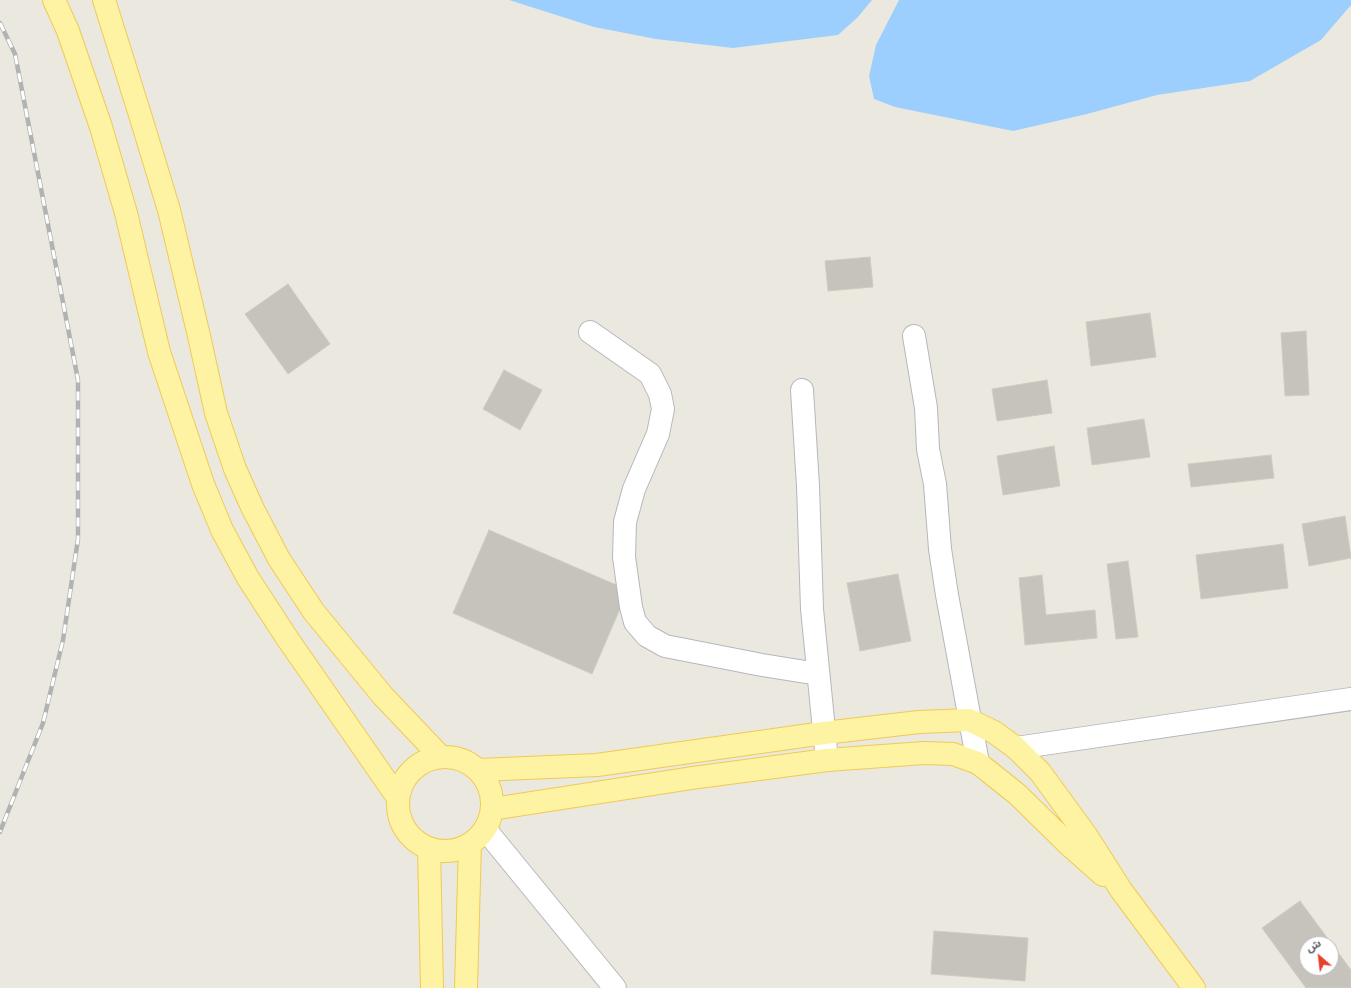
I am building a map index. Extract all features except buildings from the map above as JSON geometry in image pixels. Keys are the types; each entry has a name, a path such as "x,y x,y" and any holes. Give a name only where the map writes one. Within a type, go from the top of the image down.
{"main road":[{"path":"54,0 70,38 101,127 126,213 159,352 203,484 222,530 248,578 287,638 398,798"},
{"path":"104,0 169,210 216,413 235,469 252,507 279,559 314,612 383,696 440,756"},
{"path":"479,770 597,765 824,732 919,722 969,720 994,732 1016,748 1040,772 1082,829 1121,890 1194,988"},
{"path":"489,819 692,778 827,760 924,753 954,754 978,763 1017,794 1068,844 1121,890"},
{"path":"440,756 461,759 479,770 490,788 489,819 470,844 450,851 429,848 411,837 400,819 398,798 405,778 420,763 440,756"},
{"path":"466,988 470,844"},
{"path":"429,848 432,988"}],"street":[{"path":"590,332 650,374 660,394 663,409 658,434 634,489 625,522 624,557 635,622 647,636 665,646 762,665 818,674"},
{"path":"914,336 926,408 928,449 935,484 940,549 969,720 978,763"},
{"path":"802,390 808,486 812,609 827,760"},
{"path":"1016,748 1351,699"},
{"path":"489,819 614,988"}],"water":[{"path":"509,0 872,0 858,17 838,35 733,48 656,39 594,27"},
{"path":"899,0 1351,0 1351,5 1321,40 1250,81 1157,95 1087,114 1013,131 895,107 874,99 869,76 876,45"}],"railway":[{"path":"0,23 15,54 78,380 78,539 63,640 43,723 0,832"}]}
